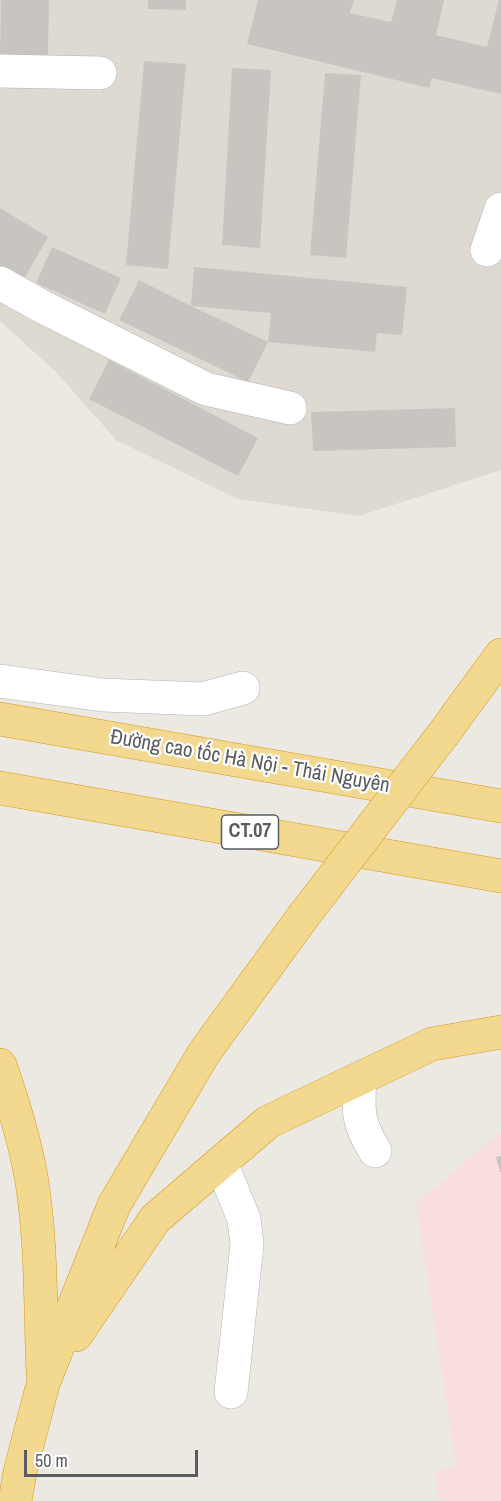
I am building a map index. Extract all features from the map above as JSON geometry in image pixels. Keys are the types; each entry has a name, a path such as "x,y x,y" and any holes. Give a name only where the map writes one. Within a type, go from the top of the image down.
{"highway":[{"path":"15,1501 20,1472 43,1384 114,1205 204,1053 302,918 501,655"},
{"path":"0,718 301,751 501,786"},
{"name":"Đường cao tốc Hà Nội - Thái Nguyên","path":"0,718 501,806"},
{"name":"CT.07","path":"0,788 501,876"},
{"path":"43,1384 155,1219 268,1122 432,1044 501,1032"},
{"path":"0,1065 18,1116 31,1177 39,1252 43,1384"}],"street":[{"path":"0,71 100,73"},
{"path":"487,250 501,209"},
{"path":"0,283 40,306 206,389 290,408"},
{"path":"0,681 103,695 203,699 243,688"},
{"path":"360,1078 358,1112 365,1136 375,1151"},
{"path":"221,1163 244,1219 247,1244 231,1392"}],"shaded area":[{"path":"0,0 501,0 501,470 359,516 238,499 116,440 56,372 0,321"},
{"path":"501,1131 501,1501 439,1501 435,1471 456,1465 416,1204"}],"building":[{"path":"1,0 49,0 48,55 0,54"},
{"path":"148,0 186,0 186,10 148,9"},
{"path":"258,0 354,0 350,13 391,22 397,0 444,0 436,35 487,47 499,0 501,0 501,94 432,78 429,88 247,44"},
{"path":"144,61 186,64 168,269 126,265"},
{"path":"232,68 271,70 260,248 222,245"},
{"path":"325,73 361,75 346,258 310,255"},
{"path":"0,208 48,237 24,279 0,266"},
{"path":"52,247 121,278 105,314 36,283"},
{"path":"194,267 407,287 402,335 377,333 375,352 268,342 271,313 191,306"},
{"path":"139,280 268,342 248,382 119,320"},
{"path":"109,360 258,438 238,476 89,399"},
{"path":"455,408 456,447 313,451 311,412"},
{"path":"501,1156 501,1172 500,1172 496,1157"}]}
